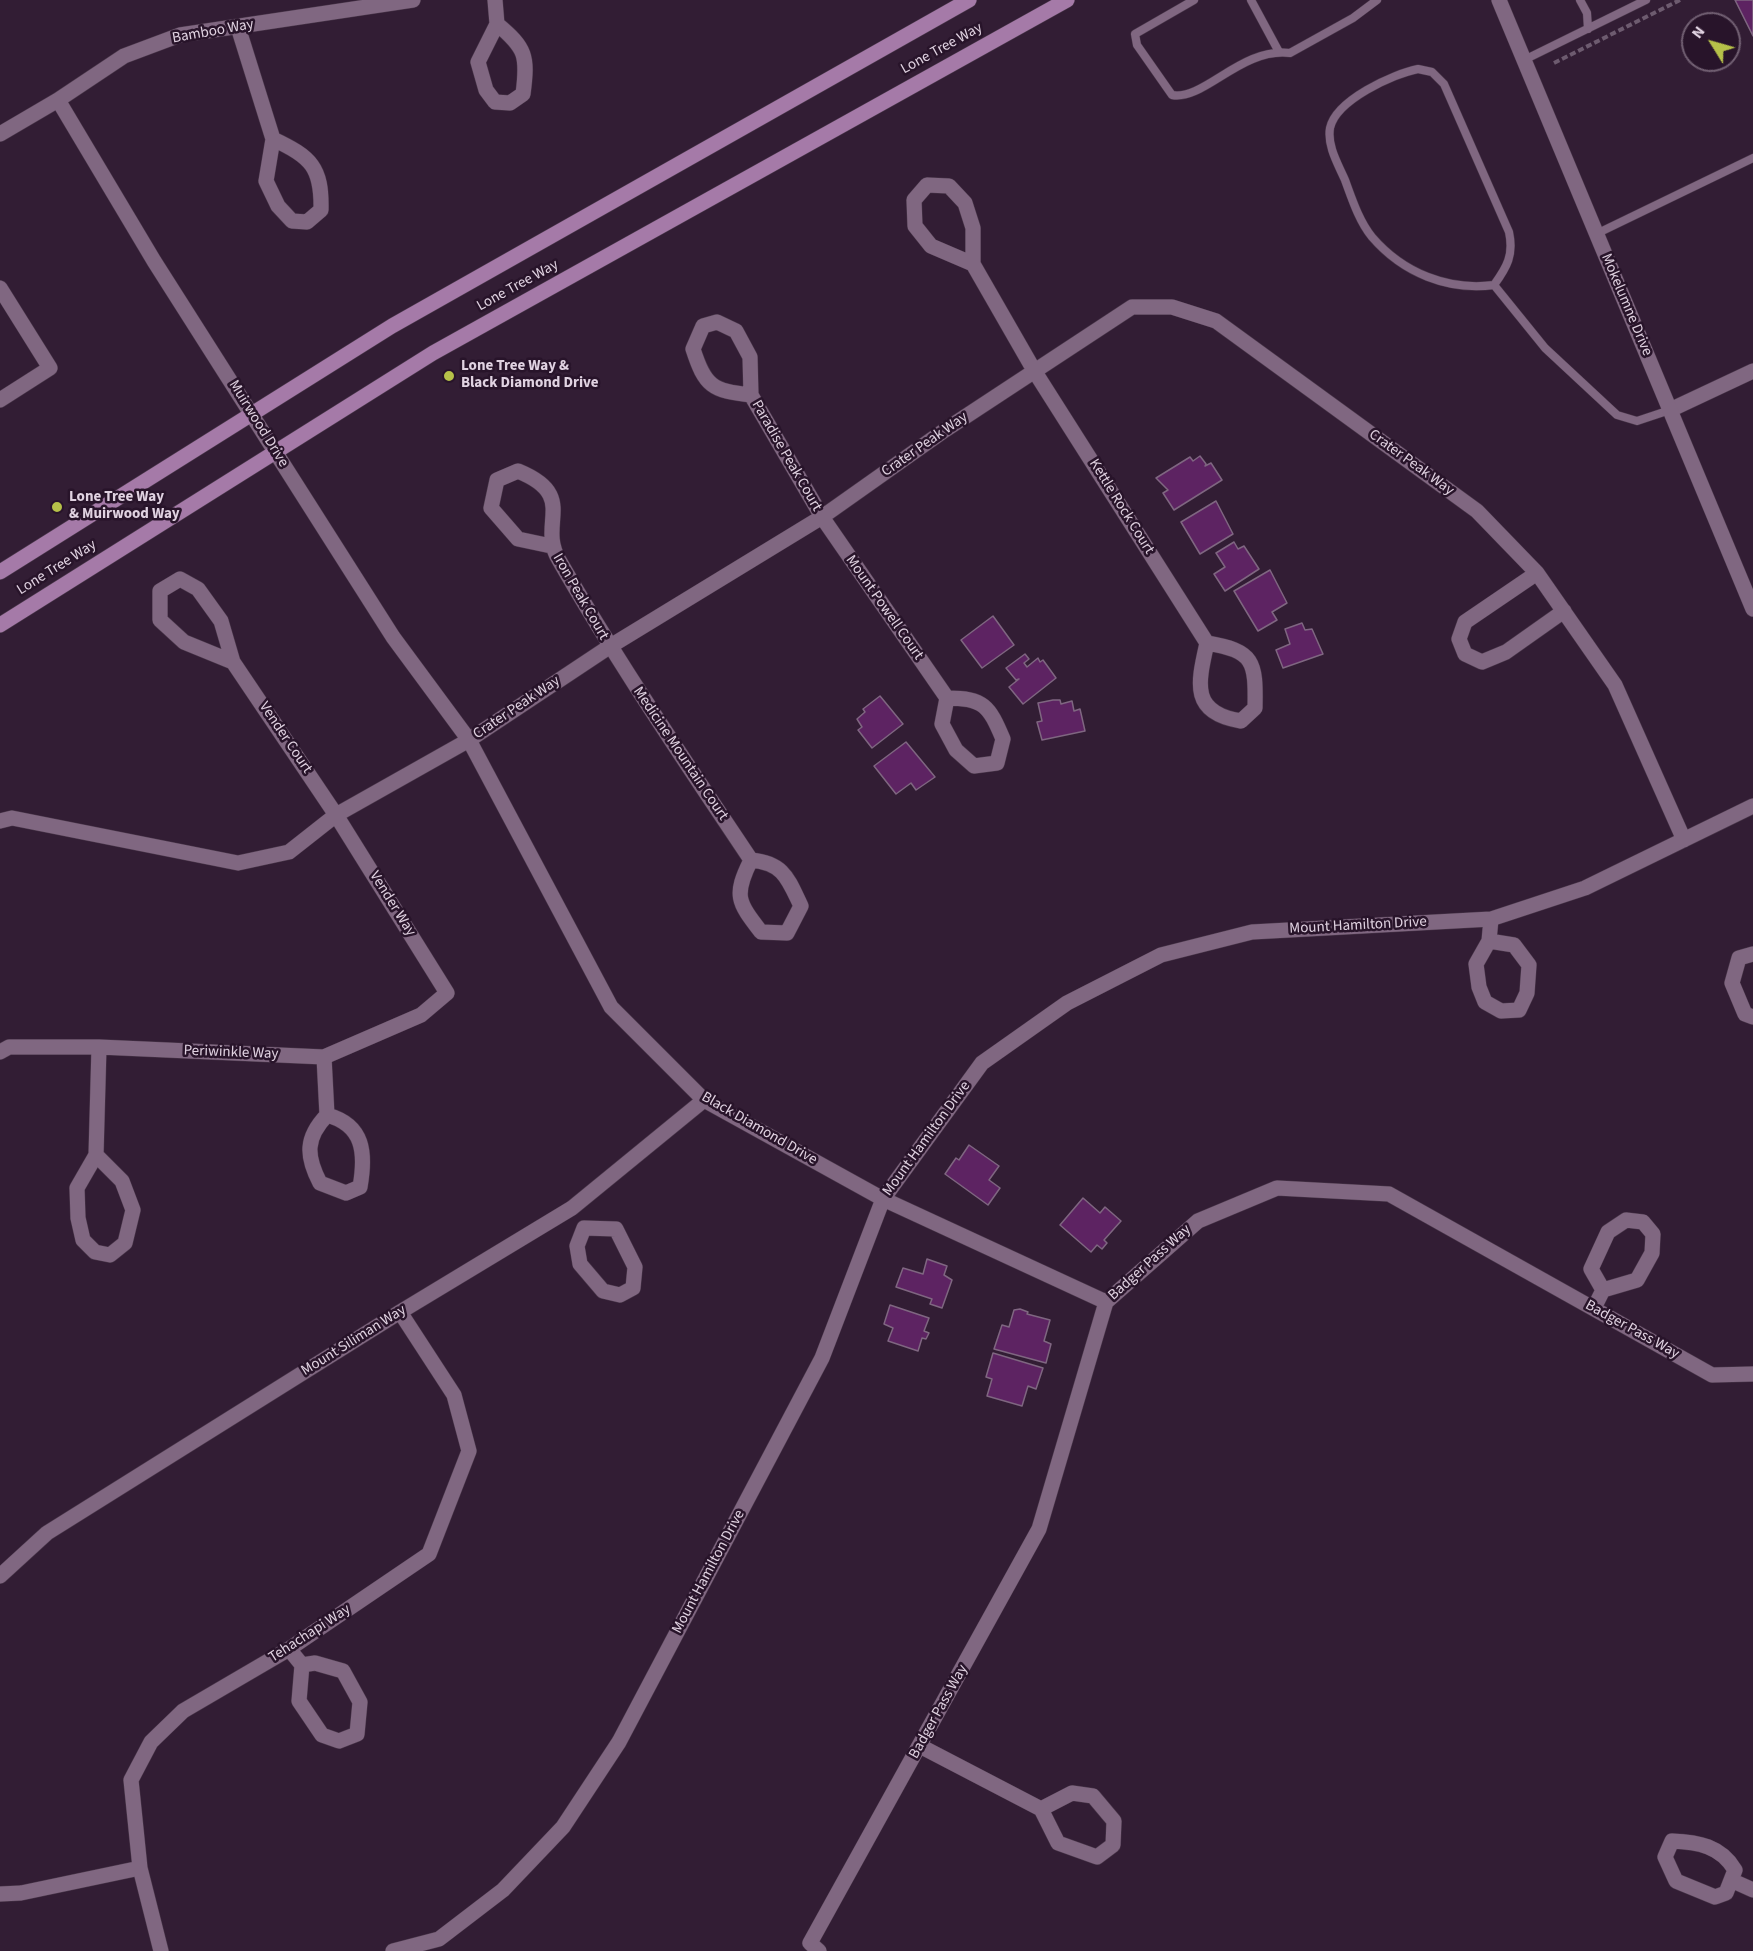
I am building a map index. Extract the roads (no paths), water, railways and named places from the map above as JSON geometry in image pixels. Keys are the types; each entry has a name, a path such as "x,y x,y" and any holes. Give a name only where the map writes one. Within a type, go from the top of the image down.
{"main road":[{"name":"Lone Tree Way","path":"0,572 392,326 969,0"},
{"name":"Lone Tree Way","path":"0,625 434,353 1067,0"}],"street":[{"name":"Bamboo Way","path":"0,134 58,100 124,56 180,35 413,0"},
{"path":"495,0 497,24 478,62 486,90 495,102 510,103 523,94 526,69 518,42 497,24"},
{"name":"Mokelumne Drive","path":"1499,0 1753,609"},
{"path":"238,27 273,139 266,181 278,206 292,221 307,222 321,210 321,189 314,165 301,152 273,139"},
{"name":"Muirwood Drive","path":"58,100 154,261 393,637 470,740"},
{"path":"927,185 949,186 965,203 973,228 973,264 931,246 915,226 914,200 927,185"},
{"name":"Kettle Rock Court","path":"973,264 1035,372 1207,643"},
{"path":"0,288 50,368 0,400"},
{"name":"Crater Peak Way","path":"0,821 12,818 238,863 289,852 336,815 470,740 609,647 822,517 945,430 1132,307 1172,307 1216,321 1477,511 1537,573 1615,685 1684,840"},
{"name":"Paradise Peak Court","path":"751,395 723,392 702,376 693,349 703,326 717,322 736,331 750,357 751,395 822,517"},
{"path":"1670,410 1753,371"},
{"name":"Iron Peak Court","path":"551,546 518,538 491,508 497,480 518,471 538,479 555,505 551,546 609,647"},
{"name":"Mount Powell Court","path":"822,517 947,698"},
{"path":"1537,573 1465,622 1459,639 1465,654 1482,662 1490,659 1506,652 1564,611"},
{"name":"Vender Court","path":"233,662 184,642 160,620 160,591 180,579 198,589 221,621 233,662 336,815"},
{"path":"1207,643 1234,648 1246,655 1256,676 1255,708 1241,721 1220,718 1208,708 1199,681 1207,643"},
{"name":"Medicine Mountain Court","path":"609,647 751,860"},
{"path":"947,698 971,698 986,708 1003,739 997,763 974,766 956,750 942,724 947,698"},
{"name":"Black Diamond Drive","path":"470,740 611,1007 704,1100 883,1199 1106,1302"},
{"name":"Mount Hamilton Drive","path":"393,1951 442,1945 503,1890 563,1827 619,1742 822,1358 883,1199 982,1063 1067,1003 1161,955 1252,932 1491,920 1585,888 1753,806"},
{"name":"Vender Way","path":"336,815 447,993"},
{"path":"751,860 769,862 787,875 801,906 787,933 761,932 742,908 739,883 751,860"},
{"path":"1489,941 1514,945 1529,965 1527,993 1519,1010 1502,1011 1485,1002 1479,987 1476,964 1489,941 1491,920"},
{"path":"1753,954 1739,958 1732,983 1745,1014 1753,1017"},
{"name":"Periwinkle Way","path":"0,1052 9,1047 99,1047 324,1057 421,1015 447,993"},
{"path":"96,1155 122,1181 133,1210 125,1243 110,1255 96,1252 83,1240 78,1218 77,1188 96,1155 99,1047"},
{"path":"324,1057 327,1115 315,1127 309,1142 315,1172 320,1183 346,1193 360,1186 363,1152 355,1131 342,1119 327,1115"},
{"name":"Mount Siliman Way","path":"0,1576 47,1533 400,1312 572,1208 704,1100"},
{"name":"Badger Pass Way","path":"819,1951 810,1943 1039,1529 1106,1302 1198,1221 1277,1188 1389,1194 1712,1375 1753,1374"},
{"path":"572,1208 584,1228"},
{"path":"1594,1308 1603,1290 1637,1280 1652,1253 1653,1234 1643,1222 1626,1220 1608,1232 1591,1269 1603,1290"},
{"path":"584,1228 616,1229 635,1267 633,1288 620,1295 603,1292 580,1264 577,1246 584,1228"},
{"name":"Tehachapi Way","path":"160,1951 140,1868 131,1780 152,1742 183,1711 289,1649 429,1554 469,1451 454,1395 400,1312"},
{"path":"289,1649 302,1665 299,1701 322,1734 339,1741 357,1734 360,1702 343,1671 315,1663 302,1665"},
{"path":"920,1746 1041,1809 1058,1843 1097,1857 1113,1845 1114,1821 1093,1796 1072,1793 1041,1809"},
{"path":"1672,1841 1704,1843 1730,1861 1735,1870 1733,1881 1726,1893 1715,1897 1676,1881 1665,1857 1672,1841"},
{"path":"0,1894 21,1893 140,1868"},
{"path":"1733,1881 1753,1890"}],"lane":[{"path":"1194,0 1135,34 1137,45 1168,92 1180,97 1257,55 1290,53 1353,18 1365,3 1377,0"},
{"path":"1251,0 1279,52"},
{"path":"1580,0 1587,13 1588,29"},
{"path":"1524,60 1646,0"},
{"path":"1418,69 1432,72 1444,84 1509,232 1512,248 1508,266 1494,285 1470,288 1442,284 1414,271 1372,237 1361,221 1330,146 1330,127 1339,111 1354,98 1402,72 1418,69"},
{"path":"1596,234 1753,158"},
{"path":"1494,285 1545,348 1617,415 1637,421 1670,410"}],"place":[{"name":"Lone Tree Way & Black Diamond Drive","path":"449,376"},
{"name":"Lone Tree Way & Muirwood Way","path":"57,507"}]}
